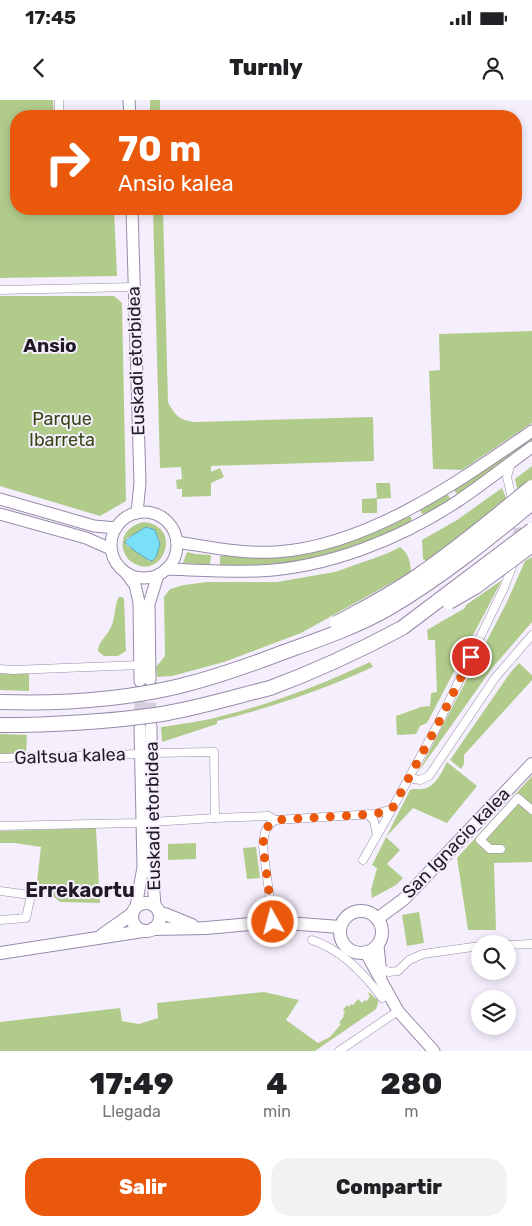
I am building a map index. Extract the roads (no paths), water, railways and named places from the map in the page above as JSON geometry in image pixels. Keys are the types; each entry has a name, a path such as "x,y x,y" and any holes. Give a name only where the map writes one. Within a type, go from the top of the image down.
{"highway":[{"path":"282,653 358,612 421,574 532,487"},
{"path":"0,702 60,701 140,693 200,681 282,653 340,631 387,609 452,566 532,503"},
{"path":"402,628 532,530"},
{"path":"0,724 61,724 163,713 232,698 298,678 353,654 474,588 532,545"}],"main road":[{"name":"Euskadi etorbidea","path":"132,215 140,483 137,512"},
{"path":"177,542 252,552 276,552 331,541 359,532 398,515 440,491 532,431"},
{"path":"126,573 143,578 162,572 258,571 308,564 339,556 411,528 457,501 532,447"},
{"path":"0,499 94,526 116,528"},
{"path":"137,512 151,512 164,518 173,529 177,542 175,557 162,572 149,604 145,680 140,665 139,602 135,585 115,560 111,549 112,538 116,528 125,518 137,512"},
{"path":"0,514 86,538 111,549"},
{"name":"Euskadi etorbidea","path":"146,727 147,823 158,910"},
{"name":"San Ignacio kalea","path":"377,919 404,899 532,764"},
{"name":"Euskadi etorbidea","path":"134,910 143,867 147,823"},
{"path":"96,939 114,928 144,903 152,904 165,914 192,926 206,928"},
{"path":"134,910 133,923 139,929 148,930 160,921 158,910"},
{"path":"378,946 366,953 357,953 345,946 340,934 340,926 349,914 364,911 372,914 377,919 381,926 382,936 378,946 385,997 434,1051"},
{"path":"0,953 148,930 206,928 273,922 340,926"},
{"path":"366,953 384,984"}],"street":[{"path":"0,290 134,287"},
{"path":"511,462 507,477 512,499"},
{"path":"363,860 442,718 504,588 512,567"},
{"path":"409,778 420,780 429,776 495,678 532,635"},
{"path":"0,669 140,665"},
{"name":"Galtsua kalea","path":"0,758 214,752 215,818"},
{"path":"501,849 490,849 480,840 518,798 532,810"},
{"path":"273,922 263,846 264,835 268,825 275,820 368,814 392,809"},
{"path":"368,814 374,821 377,835"},
{"path":"0,826 147,823 269,816 275,820"},
{"path":"0,891 31,895 26,918 0,920"},
{"path":"312,940 324,945 355,966 385,997"},
{"path":"516,945 532,944"},
{"path":"380,968 388,972 398,971 408,960 423,954 471,947"},
{"path":"339,1051 398,1011"}],"water":[{"path":"146,527 155,530 160,544 156,557 152,561 137,553 125,542"}],"tunnel":[{"path":"515,516 519,542"},
{"path":"140,685 140,724"},
{"path":"150,686 151,722"}],"district":[{"name":"Ansio","path":"50,345"},
{"name":"Errekaortu","path":"80,890"}],"park label":[{"name":"Parque Ibarreta","path":"62,429"}]}
